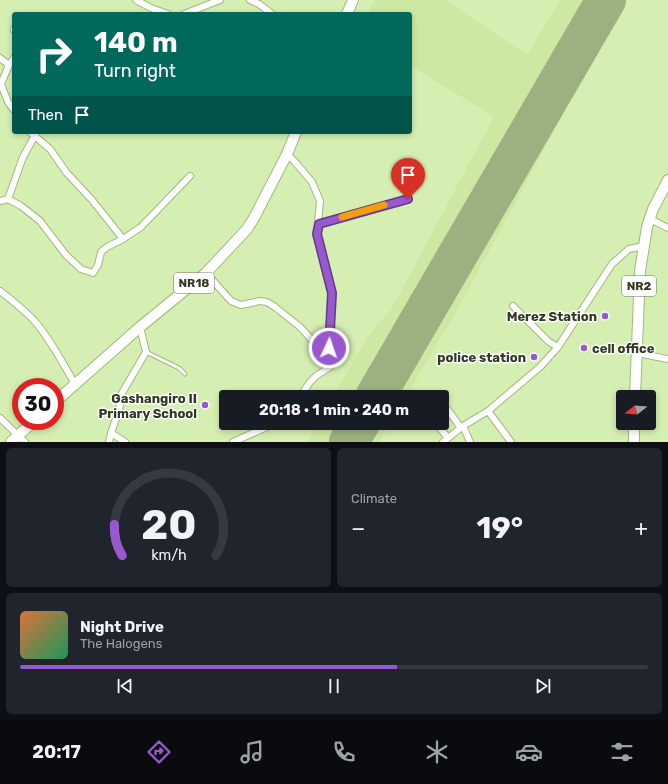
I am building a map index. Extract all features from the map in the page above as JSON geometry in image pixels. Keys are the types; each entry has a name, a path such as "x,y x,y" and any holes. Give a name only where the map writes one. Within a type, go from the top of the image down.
{"main road":[{"path":"348,12 353,0"},
{"name":"NR18","path":"64,394 140,327 206,273 247,229 287,154 295,134"},
{"name":"NR2","path":"635,390 640,271 650,219 668,180"},
{"path":"18,440 26,430"},
{"path":"634,430 634,442"}],"street":[{"path":"136,0 162,12"},
{"path":"189,12 220,0"},
{"path":"250,0 259,4 269,12"},
{"path":"0,58 9,65"},
{"path":"12,61 1,84 8,102 12,107"},
{"path":"8,102 12,99"},
{"path":"8,199 23,157 34,134"},
{"path":"35,134 50,149 66,172 92,200 123,239"},
{"path":"287,154 312,182 320,201 317,234 332,293 329,348 334,357 333,361 330,367 316,376 305,390"},
{"path":"0,201 8,199 21,206 40,220 66,255 81,270 93,273 98,265 101,252 141,227 190,176"},
{"path":"319,224 408,199"},
{"path":"650,219 668,228"},
{"path":"443,442 462,427 488,411 540,367 558,346 612,264 629,249 644,246"},
{"path":"206,273 231,301 241,304 260,301 267,302 300,328 312,340 329,348"},
{"path":"0,291 22,309 37,325 75,384"},
{"path":"513,306 549,342 558,346"},
{"path":"110,442 122,393 146,352 140,327"},
{"path":"637,353 668,359"},
{"path":"449,411 462,427 470,442"},
{"path":"488,411 511,442"},
{"path":"0,418 18,440"},
{"path":"233,442 260,430"},
{"path":"441,430 448,438"},
{"path":"111,433 125,442"}],"lane":[{"path":"146,352 179,368 185,374"}],"shaded area":[{"path":"375,0 445,0 527,55 560,0 625,0 456,312 410,390 337,390 367,337 389,313 494,117 412,66 412,12 369,12"},
{"path":"315,430 386,430 379,442 308,442"}],"runway":[{"path":"379,390 606,0"},
{"path":"349,442 356,430"}],"slow traffic":[{"path":"342,217 384,205"}],"place":[{"name":"Merez Station","path":"605,316"},
{"name":"cell office","path":"584,348"},
{"name":"police station","path":"534,357"},
{"name":"Gashangiro II Primary School","path":"205,405"}],"route":[{"path":"329,348 332,293 317,234 319,224 408,199"}]}
